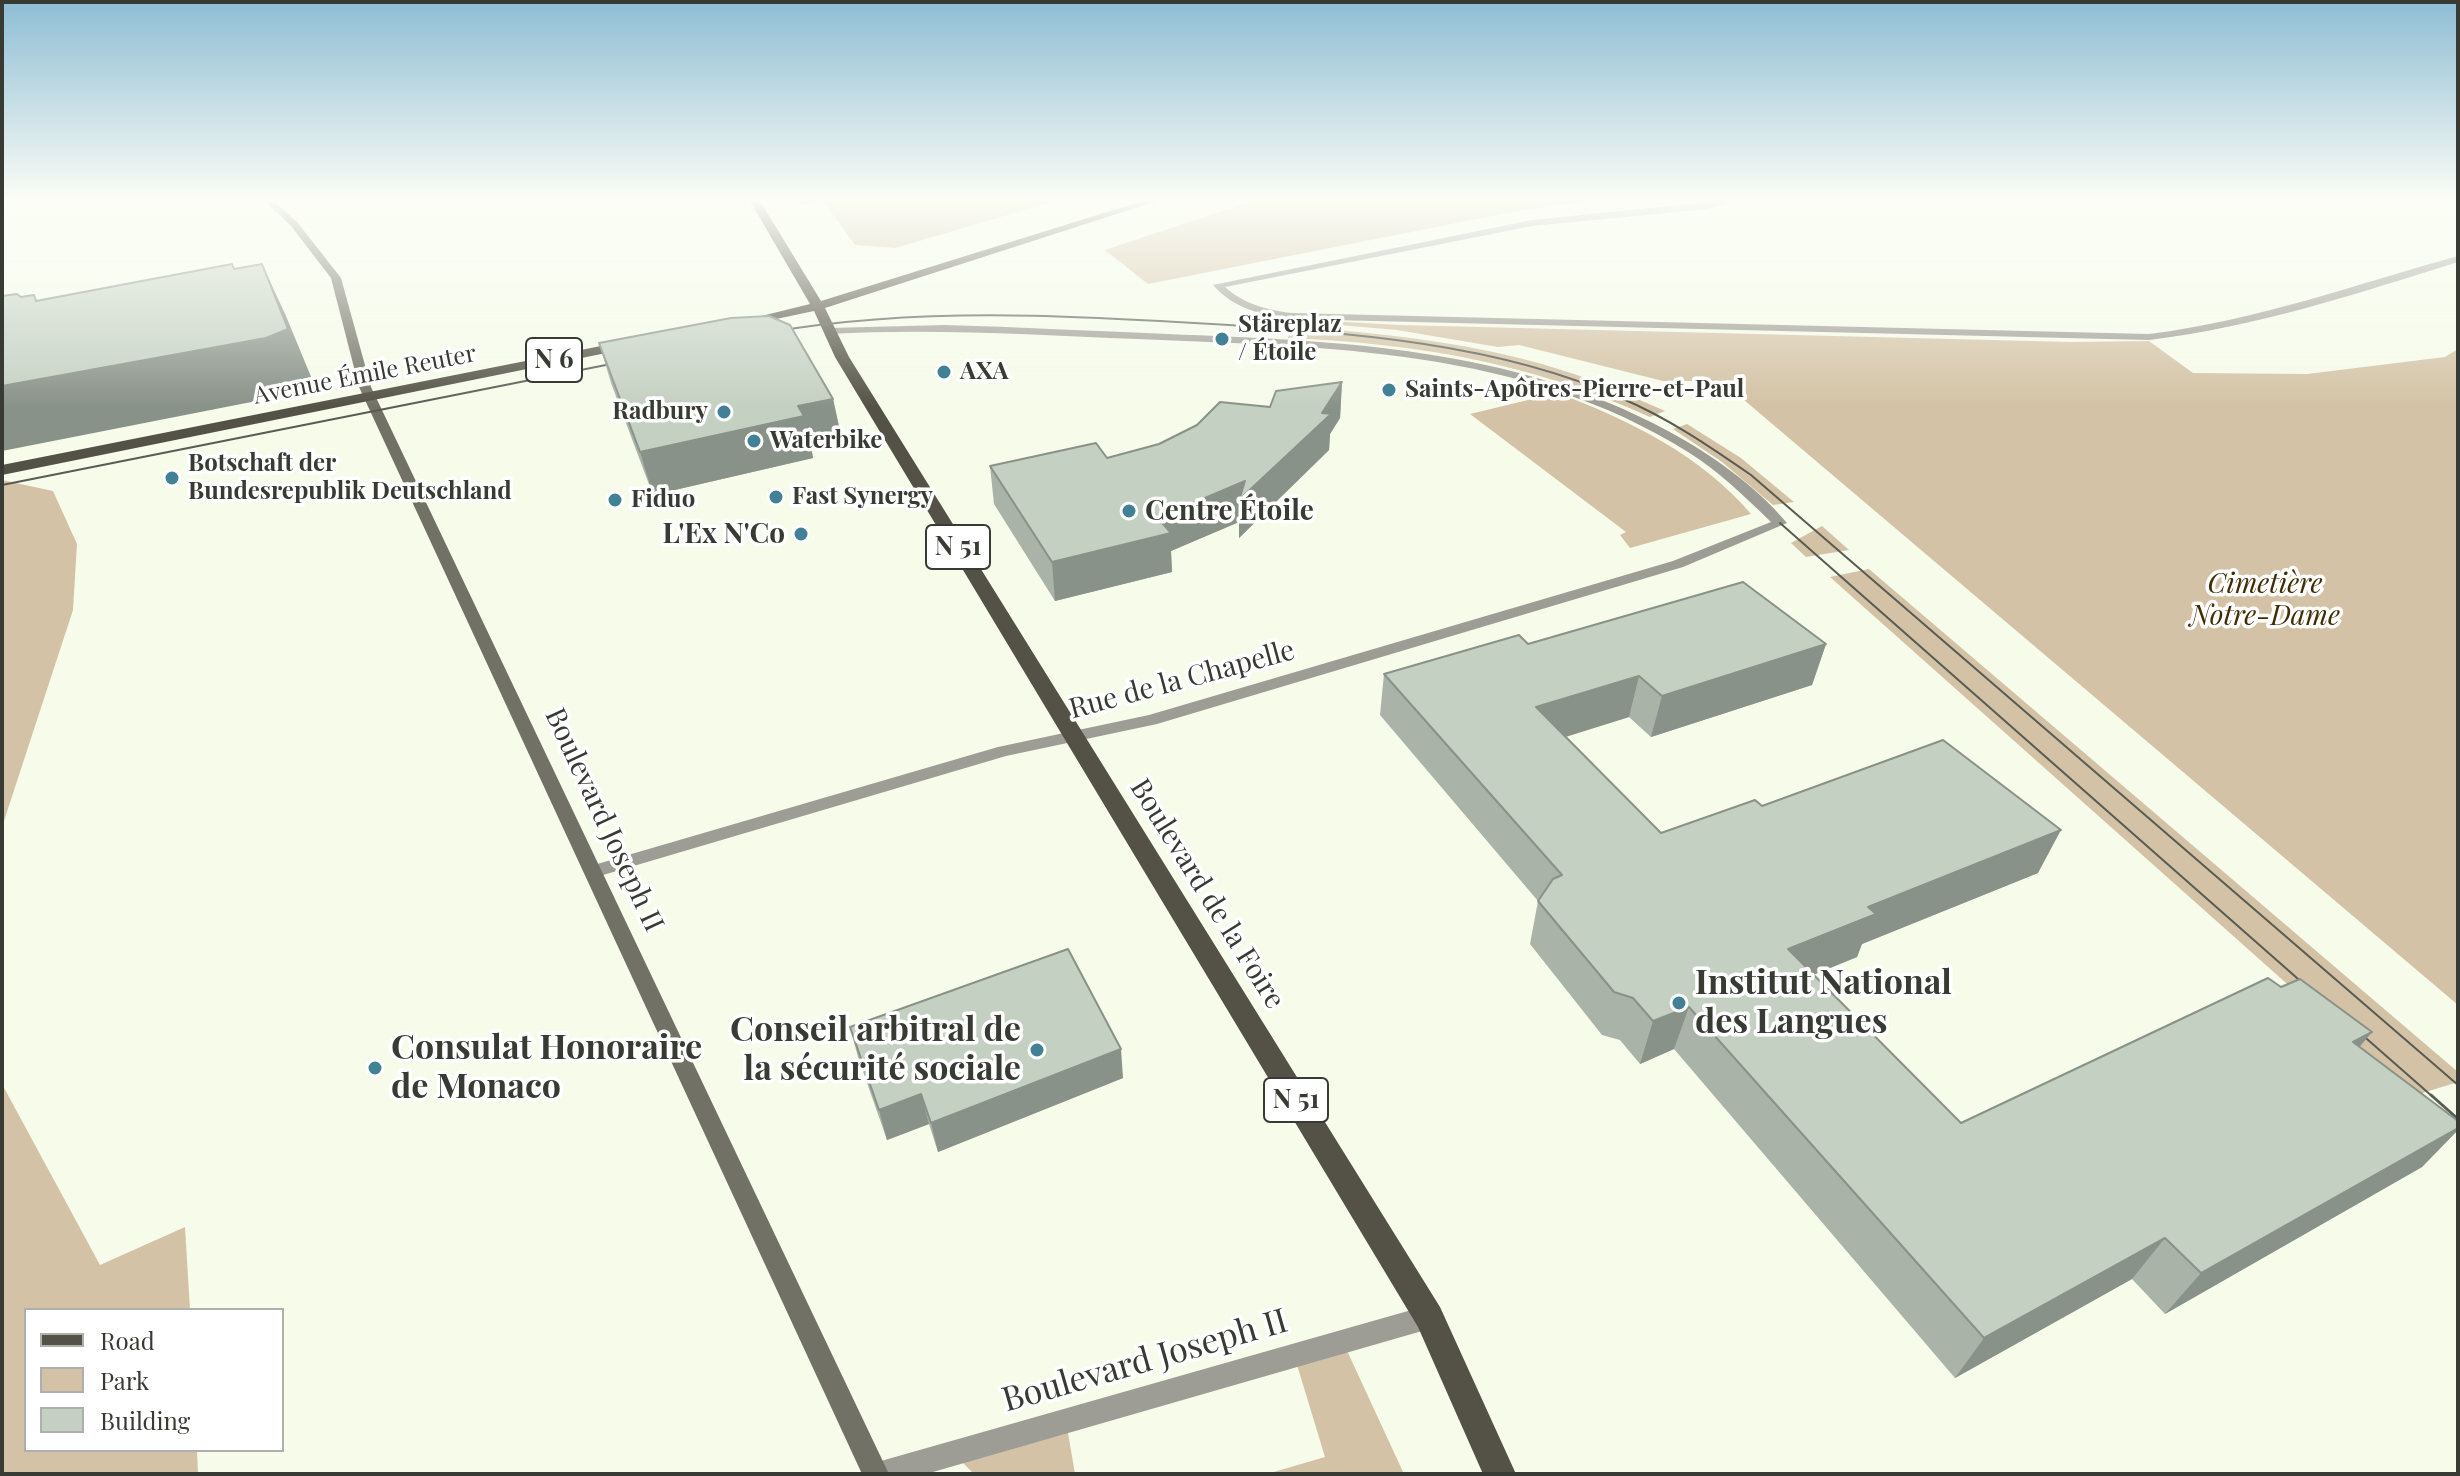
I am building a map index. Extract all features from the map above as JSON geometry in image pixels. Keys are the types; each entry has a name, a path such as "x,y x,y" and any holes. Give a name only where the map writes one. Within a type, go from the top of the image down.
{"main road":[{"name":"Boulevard Joseph II","path":"330,270 336,278 370,396 879,1474"},
{"name":"N 51","path":"796,270 829,331"},
{"path":"731,324 818,306 933,270"},
{"name":"Boulevard de la Foire","path":"829,331 842,357 1429,1317 1500,1474"},
{"name":"Avenue Émile Reuter","path":"2,470 635,343"}],"street":[{"path":"1295,270 1218,285 1226,294 1247,306 1292,316 2149,337 2254,322 2423,270"},
{"name":"Rue de la Chapelle","path":"593,872 1004,751 1151,720 1678,564 1780,523 1695,451 1635,416 1531,376 1460,360 1386,349 1236,340 932,328 829,331"},
{"name":"Boulevard Joseph II","path":"879,1474 1429,1317"}],"green space":[{"path":"1130,270 1220,270 1148,284"},
{"name":"Cimetière Notre-Dame","path":"1292,321 2071,342 2149,341 2193,373 2307,374 2445,357 2458,349 2458,1005 1744,400 1727,381 1663,381 1519,345 1498,347 1397,330"},
{"path":"1291,326 1470,347 1586,378 1665,411 1650,417 1560,382 1473,359 1383,345 1288,338"},
{"path":"1557,393 1637,427 1687,457 1732,493 1751,514 1630,548 1620,535 1626,532 1470,414"},
{"path":"1687,424 1741,458 1794,502 1773,505 1722,462 1673,429"},
{"path":"2,480 53,491 77,544 73,610 2,827"},
{"path":"1822,526 1849,550 1806,557 1791,543"},
{"path":"1869,569 2458,1072 2458,1082 2413,1096 1830,577"},
{"path":"2,1084 100,1265 185,1227 190,1308 24,1308 24,1452 197,1452 198,1474 2,1474"},
{"path":"1343,1342 1404,1474 1267,1474 1325,1457 1294,1355"},
{"path":"1066,1421 1075,1474 974,1474 953,1453"}],"building":[{"path":"201,270 264,270 288,329 266,338 2,386 2,296 34,295 36,301"},
{"path":"769,316 790,325 833,399 798,406 804,416 640,452 599,343 731,318"},
{"path":"1342,382 1322,413 1331,414 1239,500 1245,481 1158,518 1171,533 1052,562 990,466 1096,443 1107,458 1159,444 1197,425 1220,402 1270,407 1276,391"},
{"name":"Institut National des Langues","path":"1743,582 1826,644 1662,696 1639,676 1536,707 1661,833 1755,800 1762,806 1943,740 2061,830 1868,907 1876,914 1788,949 1961,1123 2268,978 2281,987 2300,979 2372,1032 2353,1042 2458,1121 2458,1128 2201,1273 2165,1238 1984,1338 1689,1007 1653,1021 1633,998 1614,992 1538,901 1553,879 1562,875 1384,674 1519,635 1528,644"},
{"path":"1068,949 1121,1049 931,1123 921,1094 879,1110 850,1027"}],"tram line":[{"path":"771,332 881,319 991,315 1101,318 1316,331 1472,352 1573,379 1621,398 1672,424 1751,475 2458,1085"},
{"path":"2,485 626,361"},
{"path":"1780,523 2314,993"},
{"path":"2351,1025 2433,1097"},
{"path":"2431,1095 2458,1119"}],"place":[{"name":"Stäreplaz / Étoile","path":"1222,339"},
{"name":"AXA","path":"944,372"},
{"name":"Saints-Apôtres-Pierre-et-Paul","path":"1389,390"},
{"name":"Radbury","path":"724,412"},
{"name":"Waterbike","path":"754,441"},
{"name":"Botschaft der Bundesrepublik Deutschland","path":"172,478"},
{"name":"Fast Synergy","path":"776,497"},
{"name":"Fiduo","path":"615,500"},
{"name":"Centre Étoile","path":"1129,511"},
{"name":"L'Ex N'Co","path":"801,534"},
{"name":"Institut National des Langues","path":"1679,1003"},
{"name":"Conseil arbitral de la sécurité sociale","path":"1037,1050"},
{"name":"Consulat Honoraire de Monaco","path":"375,1068"}]}
